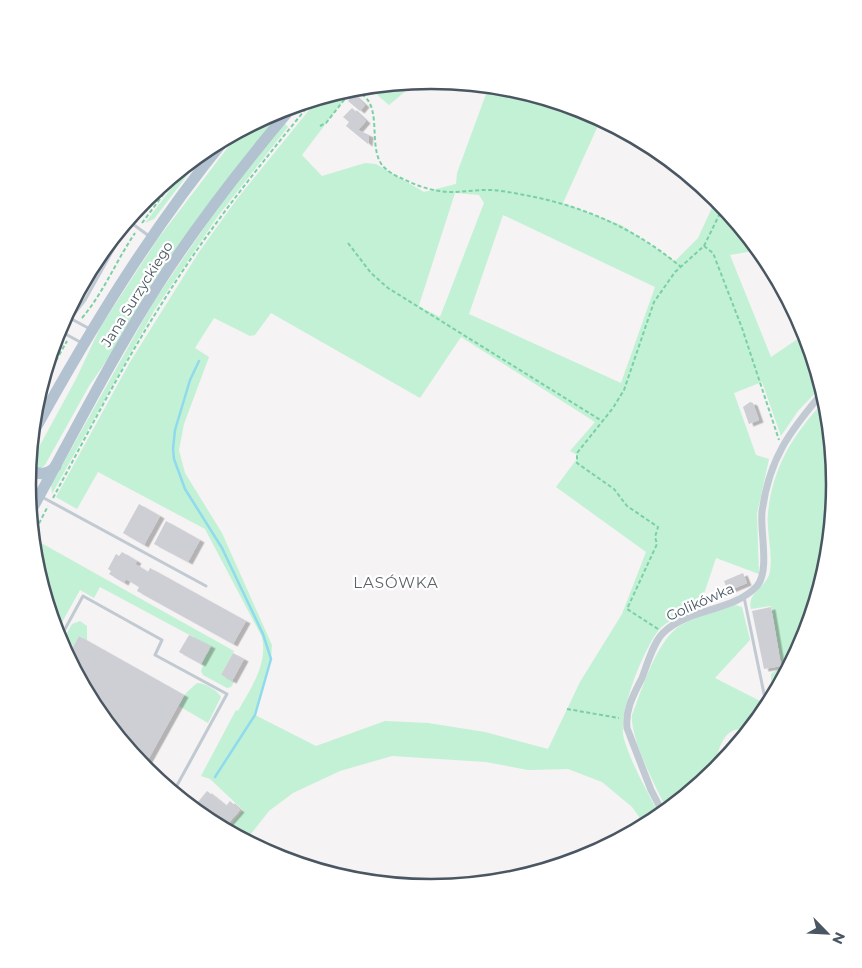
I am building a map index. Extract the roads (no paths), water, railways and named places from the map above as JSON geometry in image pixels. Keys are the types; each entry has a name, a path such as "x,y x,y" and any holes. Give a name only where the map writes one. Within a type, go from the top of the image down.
{"main road":[{"name":"Jana Surzyckiego","path":"37,502 125,339 170,266 222,193 283,118"},
{"name":"Jana Surzyckiego","path":"43,415 91,329 150,237 208,159"},
{"path":"36,473 44,474 52,470 57,463"}],"street":[{"name":"Golikówka","path":"659,805 639,760 627,728 626,717 661,635 685,620 744,597 756,587 762,578 762,511 774,466 782,445 816,400"}],"lane":[{"path":"134,225 150,237"},
{"path":"76,312 85,300 114,249"},
{"path":"72,319 91,329"},
{"path":"66,334 83,344"},
{"path":"46,399 50,401"},
{"path":"40,496 206,586"},
{"path":"64,630 83,596 162,640 155,655 226,694 177,786"},
{"path":"744,597 765,693"}],"waterway":[{"path":"199,361 190,380 175,430 174,459 185,489 222,548 263,634 271,659 255,715 215,777"}],"district":[{"name":"LASÓWKA","path":"396,582"}]}
